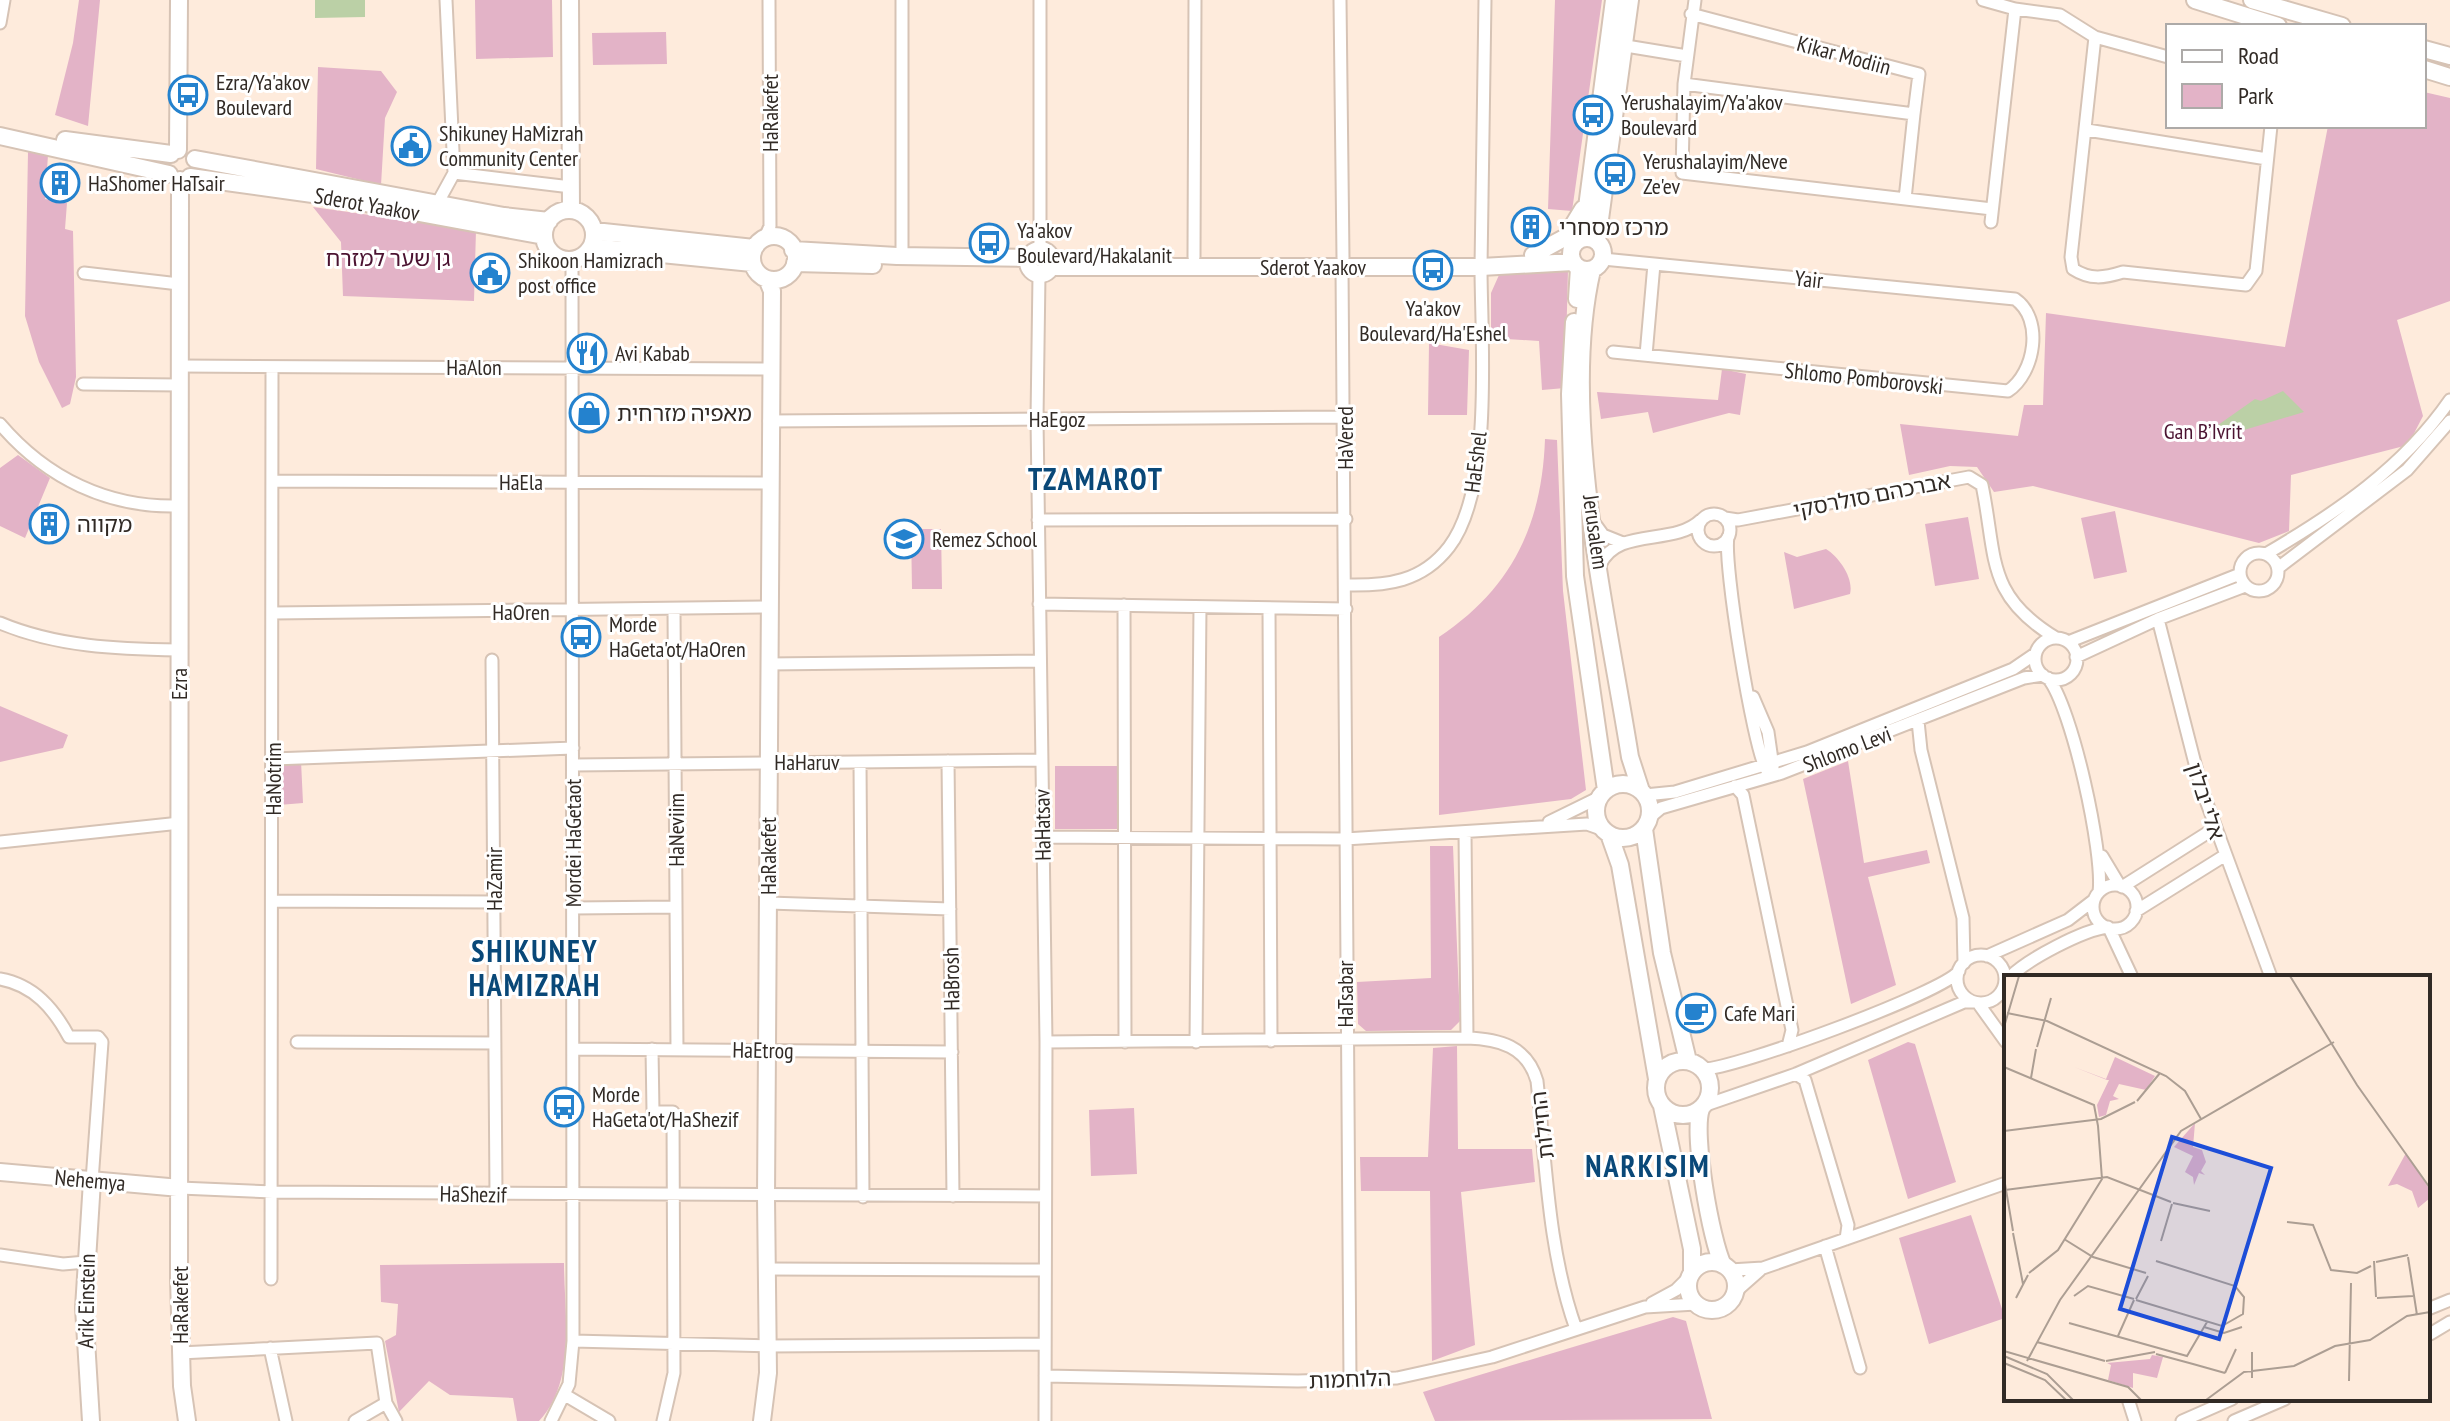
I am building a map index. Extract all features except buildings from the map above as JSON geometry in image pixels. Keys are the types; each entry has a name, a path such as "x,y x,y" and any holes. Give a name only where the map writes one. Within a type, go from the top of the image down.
{"street":[{"path":"0,23 4,0"},
{"path":"0,128 174,152 187,151 195,159 196,169 179,177 166,166 174,152 179,0"},
{"path":"437,204 454,173 446,0"},
{"path":"570,0 571,210"},
{"name":"HaRakefet","path":"764,242 769,0"},
{"path":"902,0 902,256"},
{"name":"HaHatsav","path":"1040,0 1037,419 1046,1042 1045,1421"},
{"path":"1194,257 1195,0"},
{"name":"HaVered","path":"1340,0 1346,609"},
{"name":"HaEshel","path":"1346,585 1403,582 1433,566 1451,544 1468,510 1481,412 1485,0"},
{"name":"Jerusalem","path":"1603,794 1578,605 1573,537 1570,381 1616,44 1614,0"},
{"name":"Jerusalem","path":"1630,0 1616,44 1590,189 1582,394 1600,565 1630,757 1643,793"},
{"path":"1695,0 1684,84 1682,173 1992,209"},
{"path":"1983,0 2015,9 2060,15 2095,37 2166,56"},
{"path":"2195,0 2330,24"},
{"path":"2252,0 2283,16"},
{"path":"1991,222 2015,9"},
{"name":"Kikar Modiin","path":"1684,84 1914,114 1919,74 1691,14"},
{"path":"2095,37 2071,257 2073,269 2082,275 2103,278 2123,272 2246,285 2256,271 2271,128"},
{"path":"1616,44 1687,56"},
{"path":"2426,50 2450,56"},
{"path":"2426,70 2450,77"},
{"path":"1905,199 1914,114"},
{"path":"2087,130 2267,159"},
{"name":"Sderot Yaakov","path":"0,136 179,177 546,228"},
{"name":"Sderot Yaakov","path":"195,159 437,204 546,228"},
{"path":"454,173 571,187"},
{"name":"Ezra","path":"179,177 180,1188"},
{"path":"1533,255 1566,237 1580,218 1590,189"},
{"path":"592,239 586,217 571,210 559,212 546,228 550,251 572,260 592,239 764,242 794,256 788,275 772,283 760,276 764,242"},
{"name":"Sderot Yaakov","path":"1482,262 1533,255 1586,256"},
{"name":"Sderot Yaakov","path":"794,256 902,256 1040,262 1194,257 1343,262"},
{"name":"Sderot Yaakov","path":"794,256 1040,262 1482,262 1586,256"},
{"name":"Yair","path":"1586,256 2015,299"},
{"name":"Mordei HaGetaot","path":"551,1421 565,1395 572,1368 573,1341 572,260"},
{"path":"1646,355 1654,264"},
{"path":"84,273 179,284"},
{"name":"HaRakefet","path":"762,1421 769,1346 766,1197 769,369 772,283"},
{"name":"Shlomo Pomborovski","path":"1613,352 2008,391 2020,384 2028,365 2033,327 2025,306 2015,299"},
{"name":"HaAlon","path":"179,366 769,369"},
{"name":"HaNotrim","path":"272,367 273,1192"},
{"path":"83,384 179,385"},
{"path":"2242,580 2247,556 2266,554 2345,505 2381,476 2431,428 2450,400"},
{"name":"HaEgoz","path":"769,421 1345,417"},
{"path":"2242,580 2256,591 2268,589 2276,580 2278,568 2407,470 2450,421"},
{"path":"0,424 18,445 86,490 123,502 179,506"},
{"name":"אברכהם סולרסקי","path":"1725,518 1738,520 1969,477 1982,485 2002,589 2024,613 2056,638"},
{"name":"HaEla","path":"273,481 769,483"},
{"path":"1600,565 1608,552 1623,543 1658,537 1710,514 1725,518 1730,527 1729,572 1745,674 1771,777"},
{"path":"1038,520 1346,519"},
{"path":"1701,520 1698,530 1729,572"},
{"path":"1594,523 1603,535 1623,543"},
{"path":"1658,537 1708,544 1728,537"},
{"path":"2266,554 2278,568"},
{"path":"2068,721 2070,673 2076,657 2242,580"},
{"path":"2136,911 2134,896 2109,872 2095,836 2061,698 2037,668 2035,654 2041,644 2056,638 2068,642 2242,580"},
{"path":"1039,604 1346,609"},
{"path":"1124,605 1125,1042"},
{"name":"HaOren","path":"273,613 574,612 769,607"},
{"path":"1196,1042 1200,607"},
{"path":"1269,608 1273,839 1271,1041"},
{"name":"HaTsabar","path":"1346,609 1350,1380"},
{"name":"HaNeviim","path":"674,610 677,1050"},
{"name":"אלי יבלון","path":"2158,619 2191,754 2224,856 2270,975"},
{"path":"0,623 22,632 84,645 179,650"},
{"path":"2068,642 2076,657"},
{"name":"Shlomo Levi","path":"1643,793 1675,792 1769,764 2000,675 2035,654"},
{"name":"HaZamir","path":"492,660 496,1194"},
{"path":"768,664 1039,661"},
{"path":"2046,677 2059,679 2070,673"},
{"name":"Shlomo Levi","path":"1646,823 1661,808 1771,777 2024,678 2046,677"},
{"path":"1913,723 1963,918 1985,956 2002,968 2004,979"},
{"path":"273,759 573,748"},
{"name":"HaHaruv","path":"574,765 1041,760"},
{"name":"HaBrosh","path":"948,761 953,1196"},
{"path":"860,762 863,1197"},
{"path":"1541,825 1583,809 1603,794 1625,784 1643,793 1662,953 1688,1061"},
{"path":"1735,786 1743,795 1792,1030 1788,1046"},
{"path":"1603,794 1597,814 1620,865 1657,1079 1656,1094 1662,1106 1684,1206 1691,1274 1689,1291 1696,1304 1719,1309 1763,1268 2004,1184"},
{"path":"0,842 180,823"},
{"path":"1042,837 1345,839 1587,824 1631,837 1646,823"},
{"path":"1657,1079 1670,1063 1688,1061 1703,1069 1724,1068 1922,993 1950,979 1961,967 2068,920 2106,887 2121,886 2215,828"},
{"path":"1465,832 1467,1038"},
{"path":"2095,836 2095,917 2108,928 2128,964"},
{"path":"2131,975 2125,935 2136,911 2224,856"},
{"path":"273,901 494,902"},
{"path":"769,903 950,909"},
{"path":"573,908 676,907"},
{"path":"1963,918 1960,991 1975,1003 2004,1039"},
{"path":"2015,975 2026,965 2067,943 2128,923"},
{"path":"0,979 34,994 54,1008 69,1037 98,1037 102,1042 92,1181"},
{"path":"1662,1106 1682,1116 1719,1098 1796,1074 1964,1002 1992,1001 2004,985"},
{"path":"2004,987 1998,1007 2004,1033"},
{"name":"החילות","path":"1046,1042 1467,1038 1507,1044 1524,1055 1534,1071 1564,1296 1576,1329"},
{"path":"297,1042 495,1043"},
{"name":"HaEtrog","path":"573,1049 952,1052"},
{"path":"652,1049 653,1112 673,1112 674,1343 670,1399 663,1421"},
{"path":"1703,1069 1710,1086 1697,1135 1716,1244 1735,1292"},
{"path":"1796,1074 1805,1080 1848,1225 1846,1239"},
{"name":"Nehemya","path":"0,1172 180,1188"},
{"name":"Arik Einstein","path":"91,1421 85,1358 85,1268 92,1181"},
{"name":"HaRakefet","path":"180,1188 180,1353 187,1421"},
{"name":"HaShezif","path":"180,1188 273,1192 766,1197 1045,1196"},
{"path":"271,1279 273,1192"},
{"path":"1825,1246 1860,1368"},
{"path":"0,1255 85,1268"},
{"path":"1691,1274 1708,1262 1726,1267 1763,1268"},
{"path":"767,1269 1045,1270"},
{"name":"הלוחמות","path":"1045,1376 1397,1378 1457,1367 1645,1307 1676,1290 1691,1274"},
{"path":"2430,1308 2450,1300"},
{"name":"הלוחמות","path":"1645,1307 1696,1304"},
{"path":"2430,1336 2450,1322"},
{"path":"573,1341 769,1346 1045,1344"},
{"path":"180,1353 377,1343 386,1403 396,1421"},
{"path":"270,1348 286,1421"},
{"path":"565,1395 609,1421"},
{"path":"2129,1401 2135,1421"},
{"path":"2182,1421 2227,1401"},
{"path":"2234,1421 2278,1401"},
{"path":"355,1421 386,1403"}],"green space":[{"path":"79,0 100,0 88,126 55,115 73,43"},
{"path":"475,0 552,0 553,57 476,59"},
{"path":"1555,0 1602,0 1572,211 1548,209"},
{"path":"666,32 667,64 593,65 592,33"},
{"path":"318,67 381,71 397,92 385,118 381,185 316,169"},
{"name":"Gan B’Ivrit","path":"2426,92 2450,98 2450,301 2397,320 2423,416 2408,445 2291,475 2289,531 2259,543 2033,486 1994,492 1977,467 1950,466 1909,475 1900,424 2018,436 2024,405 2043,405 2046,313 2285,347 2328,128 2426,128"},
{"path":"28,152 48,155 45,199 67,203 65,229 73,231 76,377 70,404 62,408 39,362 25,316"},
{"name":"גן שער למזרח","path":"313,207 476,230 474,301 343,296 341,242"},
{"path":"1568,270 1565,388 1542,390 1539,341 1491,338 1491,293 1499,275"},
{"path":"1429,343 1469,350 1467,415 1428,415"},
{"path":"1722,369 1746,374 1740,415 1729,413 1653,433 1648,412 1601,419 1597,392 1718,400"},
{"path":"1545,439 1557,440 1563,591 1586,790 1571,799 1439,815 1439,637 1486,598 1518,553 1537,500"},
{"path":"18,455 50,478 25,538 0,526 0,468"},
{"path":"2115,511 2127,572 2094,579 2081,518"},
{"path":"1968,517 1979,579 1935,586 1925,524"},
{"path":"911,529 941,529 942,589 912,589"},
{"path":"1826,549 1844,568 1850,581 1850,594 1794,609 1784,552 1797,557"},
{"path":"0,706 68,735 63,748 0,762"},
{"path":"277,761 301,761 303,803 279,805"},
{"path":"1848,761 1864,863 1927,850 1930,863 1868,877 1896,985 1851,1004 1803,779"},
{"path":"1055,766 1117,766 1117,829 1055,829"},
{"path":"1430,846 1453,846 1460,1021 1451,1030 1366,1031 1358,1024 1357,982 1431,978"},
{"path":"1908,1042 1915,1044 1956,1182 1908,1199 1868,1060"},
{"path":"1457,1046 1458,1149 1532,1149 1535,1182 1461,1192 1475,1345 1432,1361 1430,1191 1361,1191 1360,1157 1428,1157 1433,1048"},
{"path":"1134,1108 1137,1174 1091,1176 1089,1110"},
{"path":"1971,1215 2004,1318 1929,1344 1899,1238"},
{"path":"564,1263 564,1367 551,1405 539,1421 517,1421 513,1398 450,1395 429,1381 399,1412 385,1341 396,1335 398,1304 381,1302 380,1265"},
{"path":"1673,1317 1686,1321 1712,1419 1435,1421 1423,1392"}],"shaded area":[{"path":"315,0 365,0 365,17 315,18"},
{"path":"2283,391 2304,412 2221,437 2218,425 2255,399 2261,401"}],"place":[{"name":"Ezra/Ya'akov Boulevard","path":"188,95"},
{"name":"Yerushalayim/Ya'akov Boulevard","path":"1593,115"},
{"name":"Shikuney HaMizrah Community Center","path":"411,146"},
{"name":"Yerushalayim/Neve Ze'ev","path":"1615,174"},
{"name":"HaShomer HaTsair","path":"60,183"},
{"name":"מרכז מסחרי","path":"1531,227"},
{"name":"Ya'akov Boulevard/Hakalanit","path":"989,243"},
{"name":"Ya'akov Boulevard/Ha'Eshel","path":"1433,270"},
{"name":"Shikoon Hamizrach post office","path":"490,273"},
{"name":"Avi Kabab","path":"587,353"},
{"name":"מאפיה מזרחית","path":"589,413"},
{"name":"מקווה","path":"49,524"},
{"name":"Remez School","path":"904,539"},
{"name":"Morde HaGeta'ot/HaOren","path":"581,637"},
{"name":"Cafe Mari","path":"1696,1013"},
{"name":"Morde HaGeta'ot/HaShezif","path":"564,1107"}],"district":[{"name":"TZAMAROT","path":"1096,478"},
{"name":"SHIKUNEY HAMIZRAH","path":"535,967"},
{"name":"NARKISIM","path":"1648,1165"}]}
